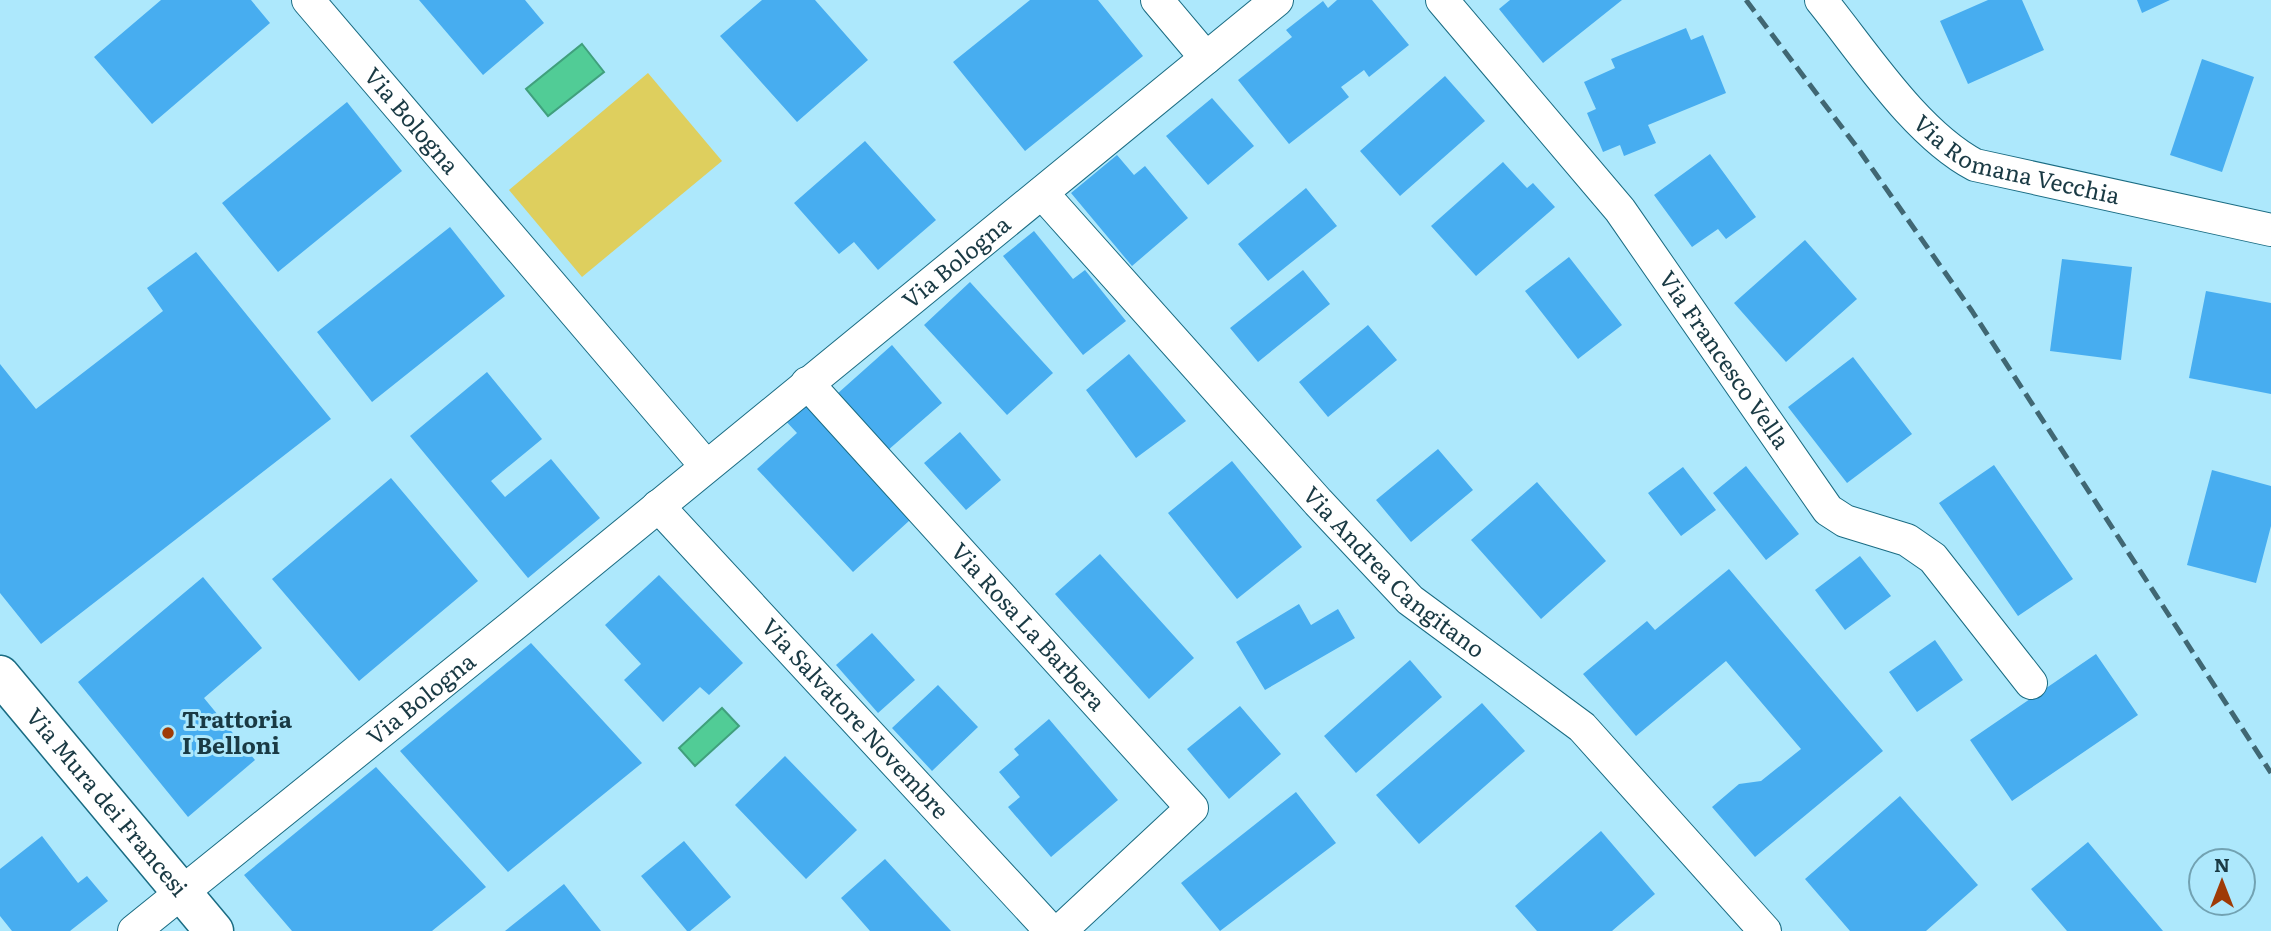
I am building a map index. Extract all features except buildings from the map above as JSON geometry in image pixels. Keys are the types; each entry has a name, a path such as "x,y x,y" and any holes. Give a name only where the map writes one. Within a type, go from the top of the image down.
{"street":[{"name":"Via Bologna","path":"308,0 706,466"},
{"path":"1157,0 1206,58"},
{"name":"Via Bologna","path":"134,931 1277,0"},
{"name":"Via Francesco Vella","path":"1442,0 1620,210 1828,510 1846,521 1907,540 1933,558 2031,683"},
{"name":"Via Romana Vecchia","path":"1821,0 1922,124 1955,155 1975,165 2271,230"},
{"name":"Via Andrea Cangitano","path":"1042,193 1318,502 1410,600 1582,727 1765,931"},
{"name":"Via Rosa La Barbera","path":"807,383 1192,808 1060,931"},
{"name":"Via Salvatore Novembre","path":"659,506 1051,931"},
{"name":"Via Mura dei Francesi","path":"0,675 214,931"}],"shaded area":[{"path":"582,44 604,72 548,116 526,89"},
{"path":"648,73 722,161 582,277 509,190"},
{"path":"722,708 739,726 695,766 679,748"}],"railway":[{"path":"1746,0 1859,150 1972,311 2271,773"}],"place":[{"name":"Trattoria I Belloni","path":"168,733"}]}
